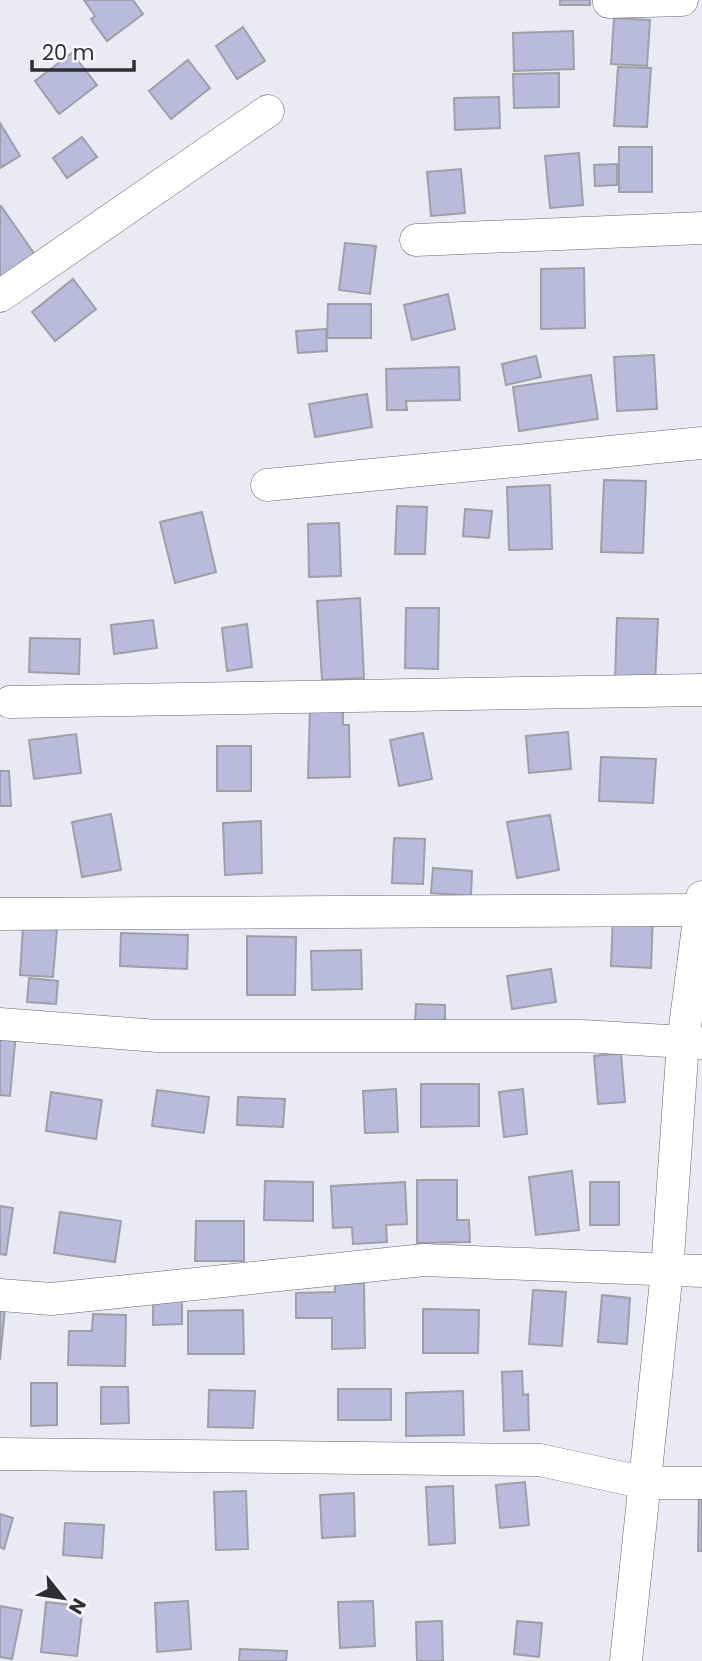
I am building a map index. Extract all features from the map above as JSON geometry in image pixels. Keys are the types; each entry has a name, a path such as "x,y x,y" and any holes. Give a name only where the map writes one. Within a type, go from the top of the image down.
{"street":[{"path":"609,2 682,0"},
{"path":"0,296 268,111"},
{"path":"416,240 702,228"},
{"path":"267,485 702,443"},
{"path":"10,702 702,690"},
{"path":"0,914 701,904 692,1043 626,1661"},
{"path":"0,1024 158,1036 582,1036 692,1043"},
{"path":"0,1295 51,1299 424,1260 702,1271"},
{"path":"0,1454 540,1460 646,1483 702,1483"}],"building":[{"path":"84,0 133,0 143,14 107,41 91,19 95,16"},
{"path":"560,0 590,0 590,5 560,5"},
{"path":"614,18 650,20 647,66 611,64"},
{"path":"243,27 265,61 237,79 216,46"},
{"path":"573,31 574,69 514,71 513,33"},
{"path":"72,53 97,85 59,114 35,81"},
{"path":"188,60 210,88 171,119 149,91"},
{"path":"618,67 651,68 647,127 614,126"},
{"path":"559,73 559,107 514,108 513,74"},
{"path":"499,97 500,128 455,130 454,98"},
{"path":"0,123 20,156 0,168"},
{"path":"82,137 97,157 67,178 53,158"},
{"path":"619,147 652,147 652,192 619,192"},
{"path":"579,153 583,205 550,208 545,156"},
{"path":"617,164 617,185 595,186 594,165"},
{"path":"461,169 465,213 431,216 427,172"},
{"path":"0,207 38,259 0,280"},
{"path":"345,243 376,246 370,294 339,290"},
{"path":"584,268 585,328 541,329 541,269"},
{"path":"73,279 96,309 55,341 32,312"},
{"path":"448,294 455,329 412,340 404,305"},
{"path":"328,304 371,304 371,338 327,338"},
{"path":"326,329 327,351 298,353 296,331"},
{"path":"654,355 657,409 617,411 614,357"},
{"path":"536,356 541,377 506,385 502,364"},
{"path":"459,367 460,400 406,401 407,410 387,410 386,369"},
{"path":"591,375 598,419 519,431 513,387"},
{"path":"367,394 372,427 315,437 309,404"},
{"path":"604,480 646,481 643,553 601,552"},
{"path":"550,485 552,549 509,550 507,487"},
{"path":"397,506 427,507 425,554 395,554"},
{"path":"465,509 492,511 489,538 463,536"},
{"path":"202,512 216,572 175,583 160,522"},
{"path":"339,523 341,576 309,577 308,524"},
{"path":"360,598 364,678 322,680 317,601"},
{"path":"406,608 439,608 438,669 405,668"},
{"path":"617,618 658,619 655,683 615,681"},
{"path":"153,620 157,648 114,654 111,625"},
{"path":"247,624 252,667 227,671 222,628"},
{"path":"30,638 80,639 79,674 29,672"},
{"path":"343,707 343,725 349,725 350,777 308,778 310,708"},
{"path":"568,732 571,769 529,773 526,736"},
{"path":"423,733 432,779 399,786 390,740"},
{"path":"76,734 81,773 34,779 29,740"},
{"path":"217,746 251,746 251,791 217,791"},
{"path":"601,757 656,759 653,803 599,801"},
{"path":"0,771 9,771 11,806 0,806"},
{"path":"111,814 121,870 82,877 72,822"},
{"path":"550,815 559,870 517,878 507,822"},
{"path":"261,821 262,873 225,875 223,823"},
{"path":"394,838 425,839 423,884 392,883"},
{"path":"433,868 472,871 471,896 431,893"},
{"path":"613,914 653,916 651,968 611,966"},
{"path":"23,927 57,929 53,977 20,975"},
{"path":"121,933 188,935 187,969 120,966"},
{"path":"247,936 296,937 295,995 247,995"},
{"path":"361,950 362,989 312,990 311,951"},
{"path":"551,969 556,1002 512,1009 507,976"},
{"path":"29,978 58,981 56,1004 27,1002"},
{"path":"416,1004 445,1005 445,1025 415,1024"},
{"path":"0,1032 16,1033 10,1096 0,1095"},
{"path":"621,1053 625,1102 598,1104 594,1056"},
{"path":"421,1084 479,1084 479,1126 421,1127"},
{"path":"396,1089 398,1132 365,1133 363,1091"},
{"path":"523,1089 527,1134 504,1137 499,1092"},
{"path":"157,1090 209,1097 204,1133 152,1126"},
{"path":"51,1092 102,1100 96,1139 46,1131"},
{"path":"238,1097 285,1099 283,1127 237,1125"},
{"path":"572,1171 579,1230 536,1235 529,1177"},
{"path":"417,1180 457,1180 457,1220 469,1220 470,1242 417,1243"},
{"path":"265,1181 313,1182 313,1221 264,1220"},
{"path":"405,1182 407,1224 386,1225 387,1242 353,1244 352,1227 333,1228 331,1186"},
{"path":"590,1182 619,1182 619,1225 590,1225"},
{"path":"0,1206 13,1208 6,1255 0,1254"},
{"path":"60,1212 121,1221 115,1262 54,1253"},
{"path":"196,1221 244,1221 244,1261 195,1261"},
{"path":"364,1283 365,1348 332,1349 332,1318 296,1318 296,1293 335,1292 335,1284"},
{"path":"533,1290 566,1292 562,1346 529,1344"},
{"path":"182,1294 182,1324 153,1325 153,1295"},
{"path":"602,1295 630,1298 627,1344 598,1342"},
{"path":"0,1308 5,1308 0,1360"},
{"path":"423,1309 479,1310 478,1353 423,1353"},
{"path":"243,1310 244,1354 188,1354 188,1311"},
{"path":"93,1314 126,1315 125,1366 68,1365 69,1331 92,1331"},
{"path":"522,1371 523,1395 528,1394 529,1430 504,1431 502,1372"},
{"path":"31,1383 57,1383 57,1425 31,1426"},
{"path":"101,1387 128,1387 129,1423 101,1424"},
{"path":"338,1389 391,1389 391,1420 338,1420"},
{"path":"209,1390 255,1391 253,1428 208,1427"},
{"path":"463,1391 464,1435 406,1436 406,1393"},
{"path":"525,1482 529,1525 500,1528 496,1485"},
{"path":"453,1486 455,1543 429,1545 426,1487"},
{"path":"246,1491 248,1549 216,1550 214,1492"},
{"path":"354,1493 355,1536 322,1538 320,1495"},
{"path":"699,1496 702,1496 702,1551 698,1551"},
{"path":"0,1514 13,1518 4,1549 0,1547"},
{"path":"65,1523 104,1525 102,1558 63,1555"},
{"path":"188,1601 191,1649 157,1652 155,1603"},
{"path":"373,1601 375,1646 340,1648 338,1602"},
{"path":"46,1602 83,1606 77,1656 41,1652"},
{"path":"0,1606 22,1610 12,1659 0,1657"},
{"path":"442,1621 443,1661 417,1661 416,1622"},
{"path":"517,1621 542,1623 539,1657 514,1654"},
{"path":"240,1649 287,1651 286,1661 239,1661"}]}
